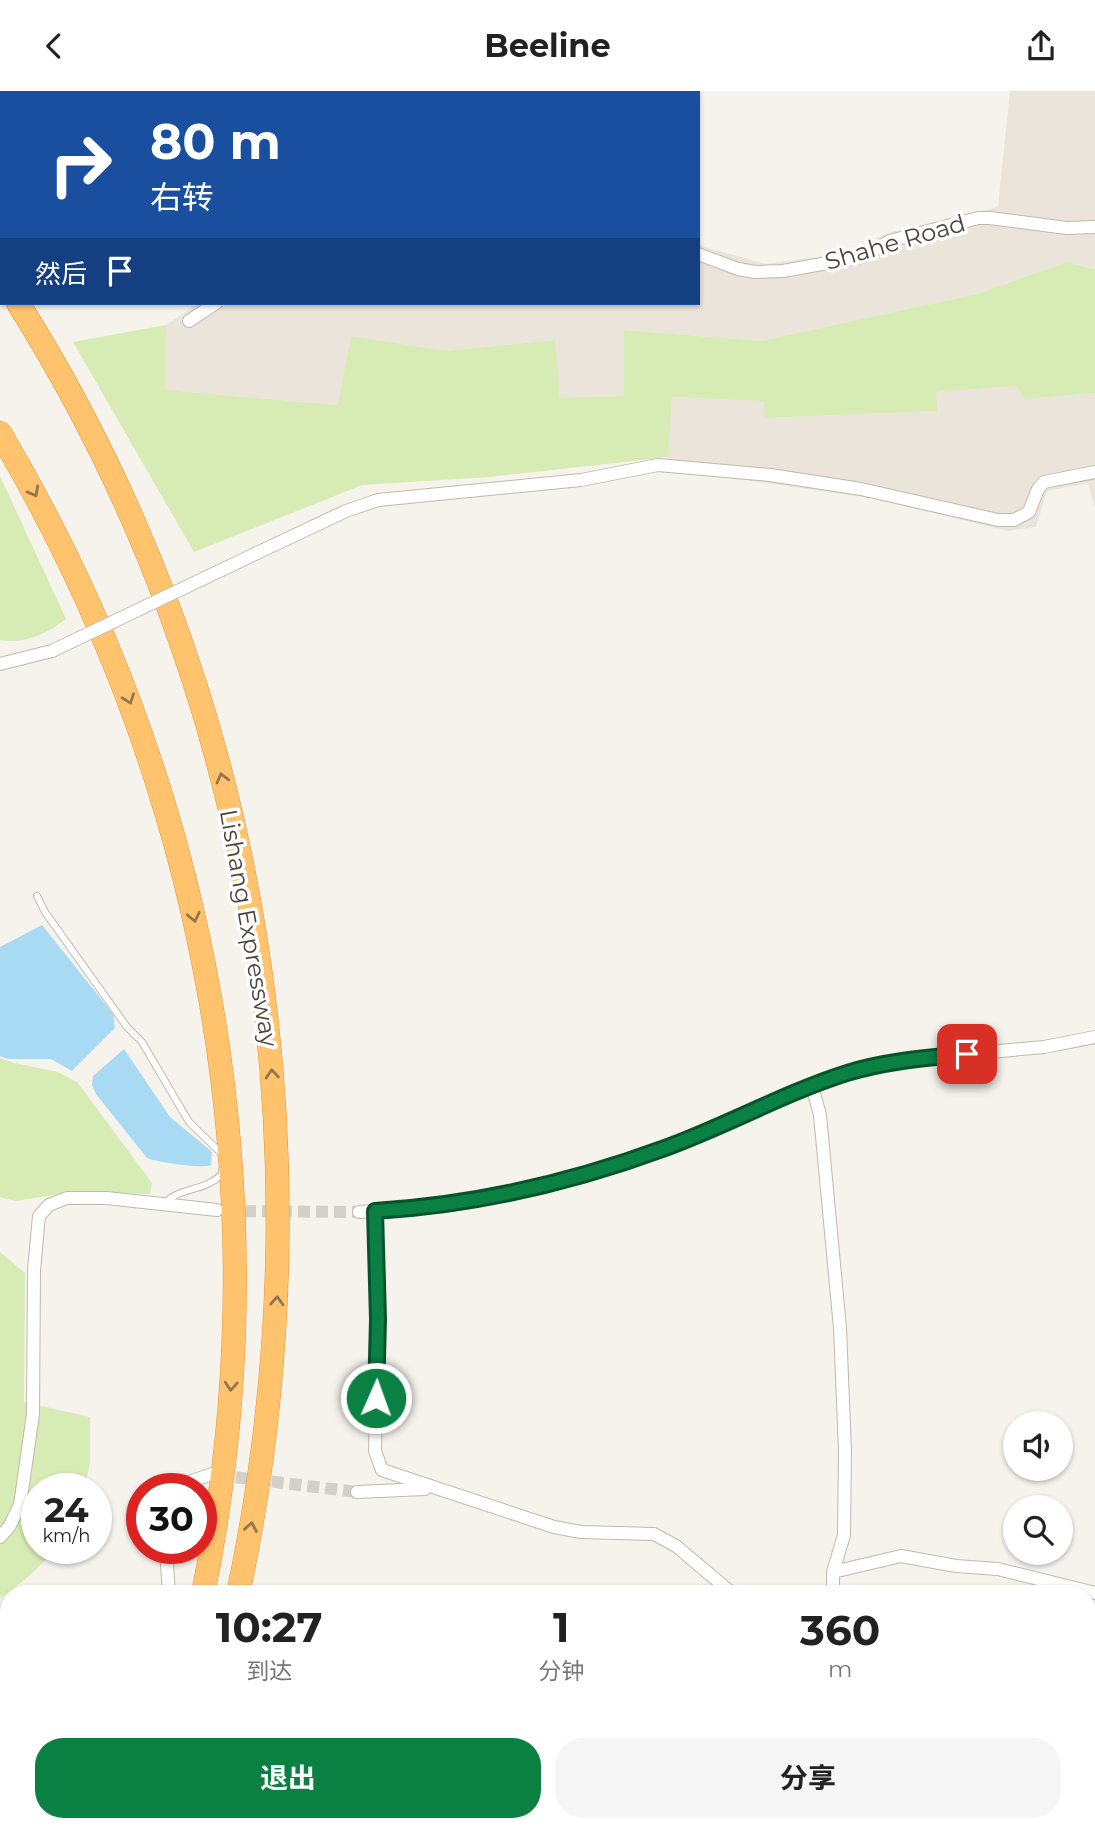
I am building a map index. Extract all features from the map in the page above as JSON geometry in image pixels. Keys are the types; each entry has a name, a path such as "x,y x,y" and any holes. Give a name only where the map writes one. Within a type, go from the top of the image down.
{"highway":[{"name":"Lishang Expressway","path":"19,305 91,431 168,607 215,753 240,853 252,915 271,1055 279,1234 267,1425 240,1585"},
{"name":"Lishang Expressway","path":"0,433 70,562 122,681 154,769 174,837 207,977 227,1121 234,1267 233,1352 225,1449 218,1510 205,1585"}],"street":[{"name":"Shahe Road","path":"700,255 738,269 770,272 861,257 890,241 978,218 1067,228 1095,227"},
{"path":"189,321 213,305"},
{"path":"0,664 52,651 346,511 379,500 565,482 650,465 770,475 861,489 1006,520 1022,517 1029,512 1038,489 1044,482 1095,471"},
{"path":"359,1212 465,1203 583,1176 668,1147 847,1073 892,1062 1002,1052 1095,1037"},
{"path":"812,1086 820,1115 840,1328 845,1451 844,1535 833,1572 833,1585"},
{"path":"0,1537 9,1527 20,1505 33,1414 34,1270 39,1216 49,1205 67,1198 106,1198 217,1210"},
{"path":"375,1211 378,1319 374,1451 382,1471 554,1527 581,1532 653,1534 676,1546 722,1585"},
{"path":"357,1492 436,1489"},
{"path":"833,1572 901,1556 956,1566 998,1569 1063,1585"},
{"path":"167,1564 168,1585"}],"lane":[{"path":"37,896 45,912 119,1017 142,1042 190,1122 218,1148 224,1158 222,1174 214,1182 170,1197 164,1204"}],"shaded area":[{"path":"1010,91 1095,91 1095,269 1067,262 977,294 761,341 624,330 625,396 560,399 554,340 445,351 351,336 339,405 164,390 166,325 196,305 700,305 700,246 766,264 844,253 888,233 998,207"},
{"path":"1016,386 1025,399 1095,393 1095,509 1088,483 1047,491 1036,527 1008,531 870,498 667,469 672,397 765,401 766,418 936,411 935,392"}],"green space":[{"path":"1067,262 1095,269 1095,393 1025,399 1016,386 936,392 937,411 765,418 764,401 672,397 668,457 489,477 362,485 194,552 73,342 166,325 165,390 338,405 351,336 446,351 555,340 560,398 624,396 624,330 761,341 977,294"},
{"path":"0,476 66,619 43,633 18,641 0,640"},
{"path":"0,1058 58,1072 77,1082 152,1183 150,1194 73,1192 15,1201 0,1197"},
{"path":"0,1252 25,1273 24,1402 90,1417 88,1473 21,1473 21,1564 42,1564 17,1585 0,1585"}],"water":[{"path":"42,925 113,1014 115,1028 72,1071 51,1059 8,1059 0,1056 0,947"},
{"path":"124,1049 170,1117 212,1152 211,1165 179,1165 147,1158 96,1094 92,1085 93,1076"}],"tunnel":[{"path":"226,1211 359,1212"},
{"path":"218,1475 357,1492"}],"route":[{"path":"376,1398 378,1319 375,1211 465,1203 583,1176 710,1131 825,1080 847,1073 892,1062 967,1054"}]}
